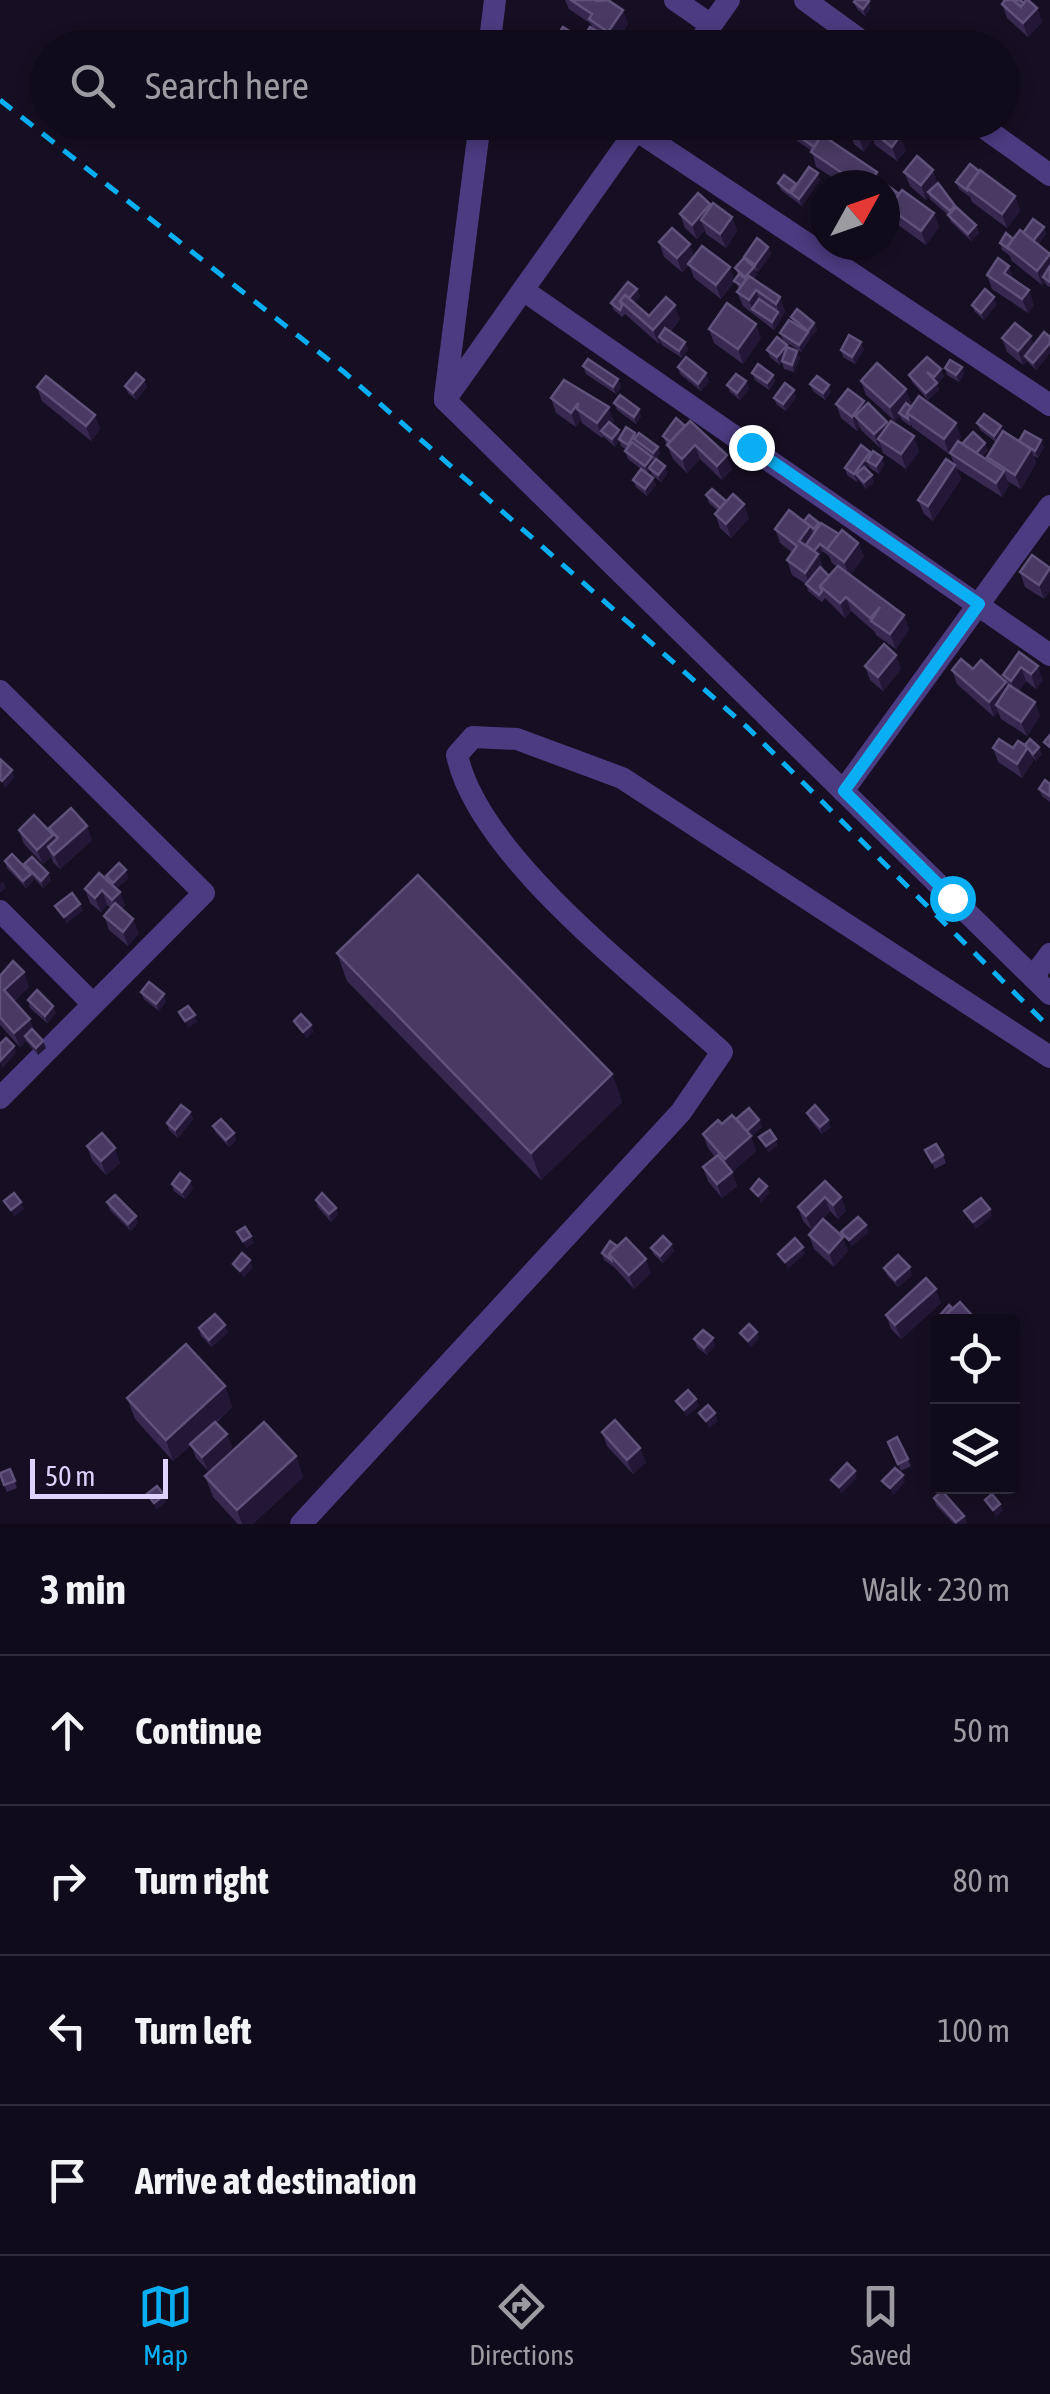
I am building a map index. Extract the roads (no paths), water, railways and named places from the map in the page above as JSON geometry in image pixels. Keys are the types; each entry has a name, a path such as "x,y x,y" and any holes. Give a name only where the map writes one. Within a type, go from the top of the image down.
{"street":[{"path":"491,30 495,0"},
{"path":"675,0 711,25"},
{"path":"708,30 728,0"},
{"path":"805,0 846,30"},
{"path":"444,400 478,140"},
{"path":"444,400 629,140"},
{"path":"660,140 1050,405"},
{"path":"1001,140 1050,176"},
{"path":"523,290 1050,655"},
{"path":"444,400 1042,986"},
{"path":"844,791 1050,506"},
{"path":"0,690 204,893 0,1098"},
{"path":"301,1524 681,1112 722,1052 549,893 495,833 462,777 457,756 473,737 518,738 622,778 1050,1057"},
{"path":"0,911 93,1004"},
{"path":"1042,986 1050,954"}],"railway":[{"path":"0,100 30,124"},
{"path":"51,140 344,372 748,728 1050,1028"}]}
